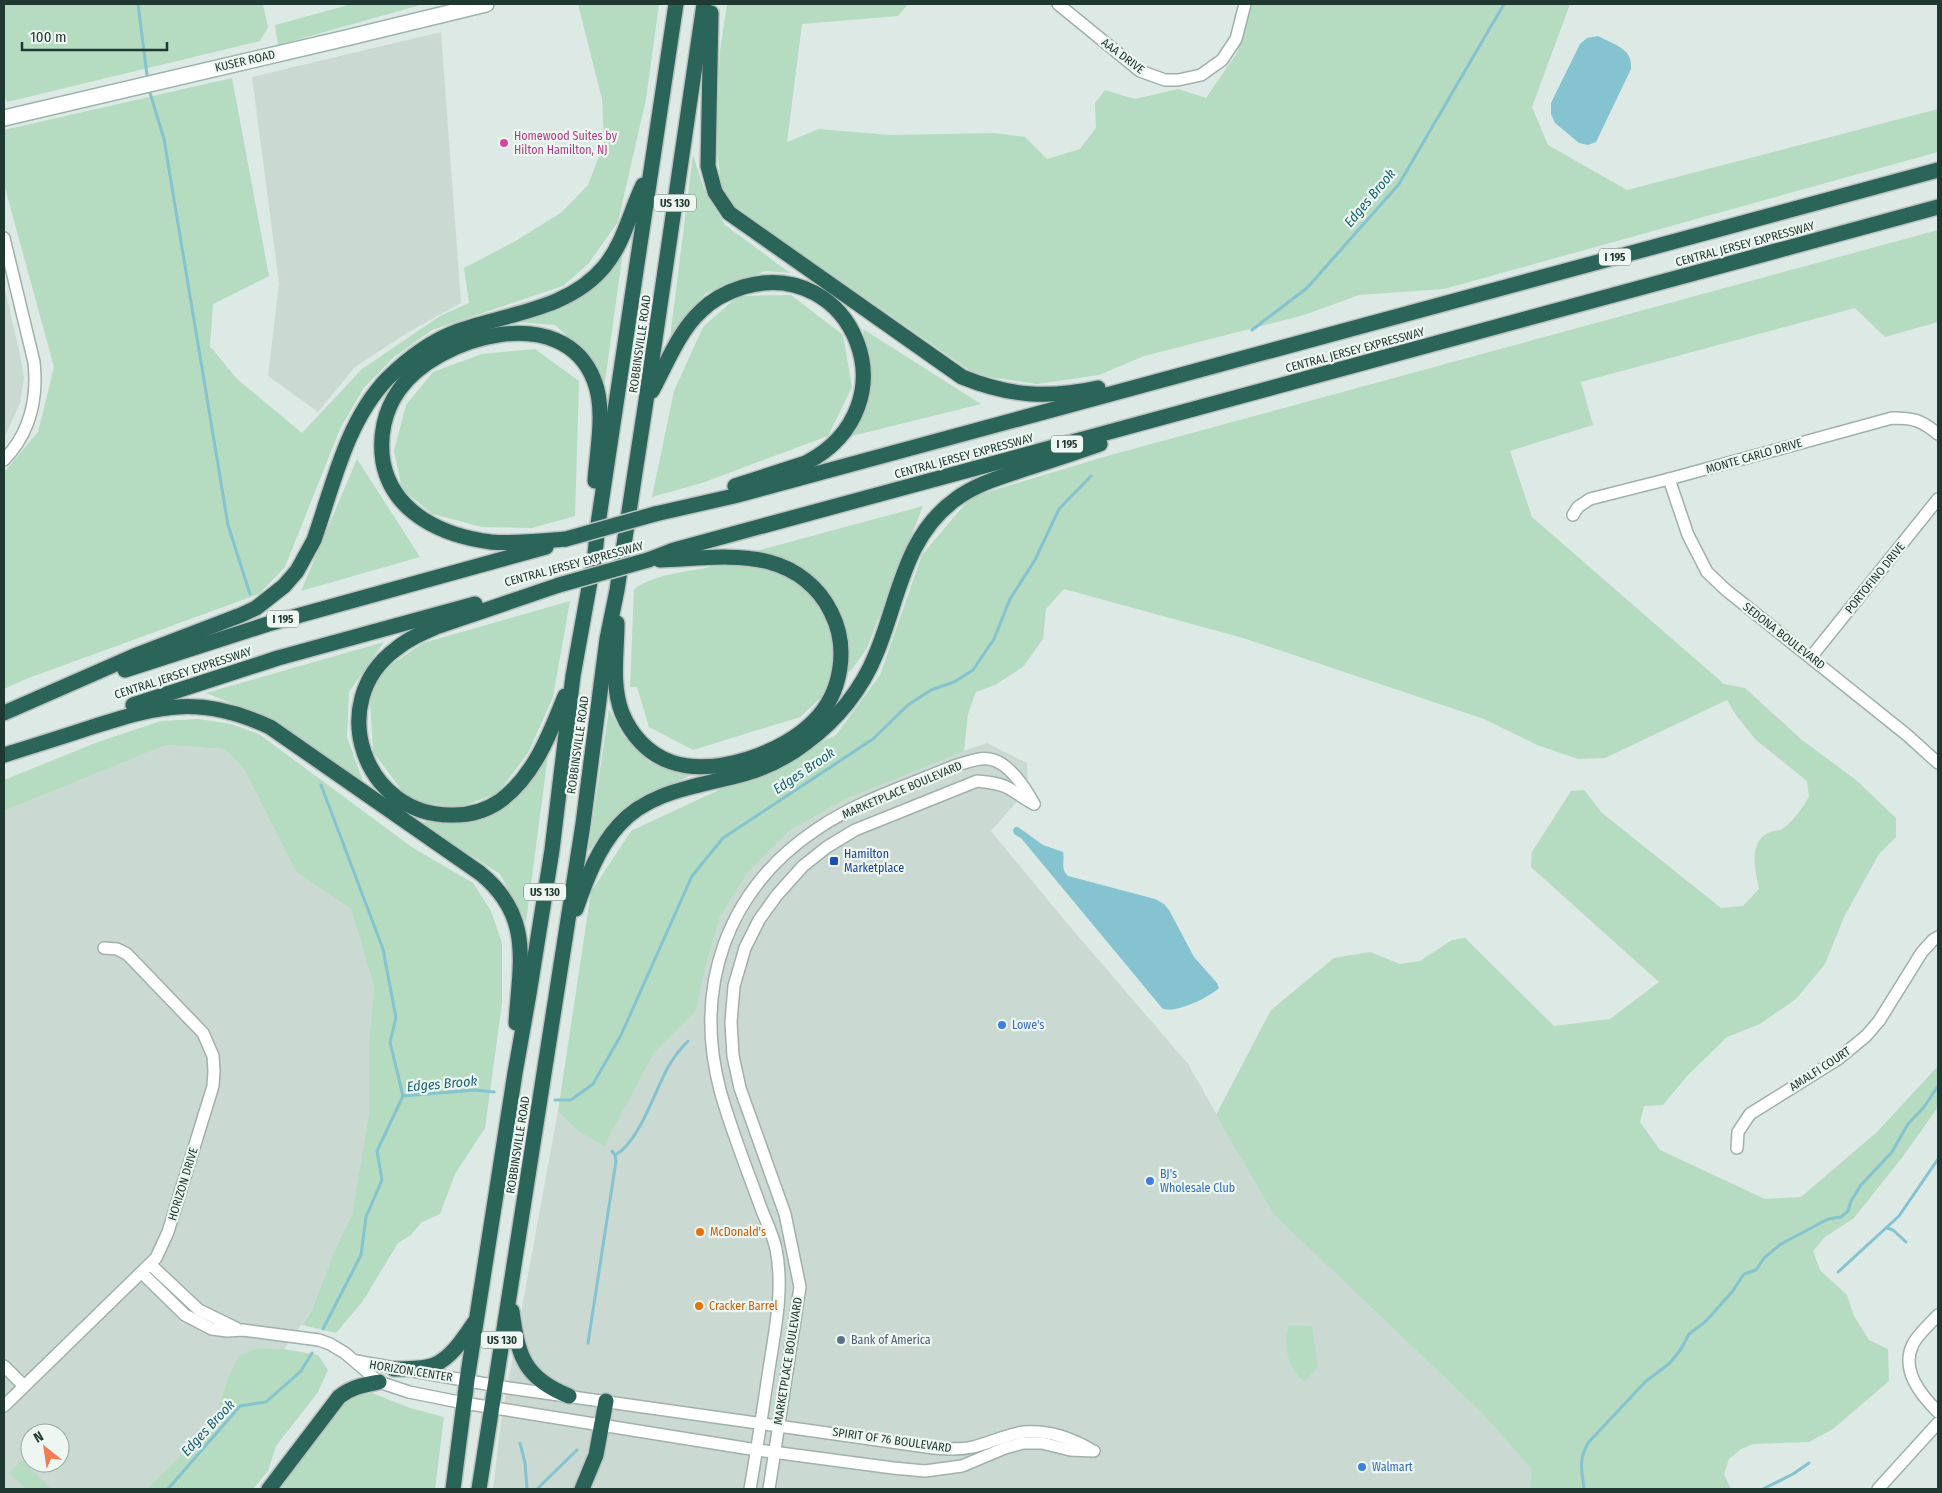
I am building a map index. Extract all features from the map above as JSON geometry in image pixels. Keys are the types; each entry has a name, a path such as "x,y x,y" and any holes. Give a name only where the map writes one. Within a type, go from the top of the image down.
{"highway":[{"name":"ROBBINSVILLE ROAD","path":"453,1489 467,1380 552,850 572,676 595,554 650,170 676,4"},
{"name":"ROBBINSVILLE ROAD","path":"479,1489 583,824 607,639 617,590 646,401 704,4"},
{"path":"711,4 708,166 713,186 721,203 739,221 962,377 1003,391 1026,394 1070,394 1278,349"},
{"path":"4,714 134,656 241,615 270,598 297,571 307,555 314,540 351,431 372,396 386,380 417,353 456,332 552,303 582,288 605,266 615,251 650,170"},
{"name":"CENTRAL JERSEY EXPRESSWAY","path":"4,714 171,654 268,624 545,547 566,539 655,514 734,496 1938,170"},
{"name":"CENTRAL JERSEY EXPRESSWAY","path":"4,755 116,711 230,673 478,603 559,585 648,560 674,550 1938,207"},
{"path":"646,401 678,343 700,312 725,293 750,285 763,283 787,284 808,290 822,298 844,319 852,331 862,357 863,386 856,412 840,437 828,448 806,462 655,514"},
{"path":"564,938 590,873 606,843 619,825 633,812 666,794 749,772 770,764 808,742 840,712 862,682 876,654 909,556 917,540 927,526 955,499 987,482 1114,440 1282,394 1487,330"},
{"path":"566,539 511,542 469,538 430,524 406,506 396,494 389,480 383,458 382,435 390,404 409,379 440,355 476,340 495,335 530,333 544,336 569,348 588,368 598,393 599,428 594,494 598,524"},
{"path":"617,590 616,680 620,705 632,732 651,752 666,760 682,765 725,764 764,753 802,731 815,720 832,694 840,667 841,652 840,638 833,616 823,598 813,587 793,572 764,561 698,558 648,560"},
{"path":"559,585 436,627 395,649 375,671 362,696 358,726 364,756 378,781 388,791 415,808 446,815 474,812 489,808 512,791 536,760 551,730 572,676"},
{"path":"4,755 133,714 173,706 195,706 232,712 270,727 480,873 500,892 509,905 516,920 520,949 510,1106"},
{"path":"509,1294 516,1337 522,1357 532,1373 550,1388 570,1396"},
{"path":"394,1369 423,1368 434,1365 444,1359 477,1320"},
{"path":"269,1489 339,1397 347,1390 379,1382"},
{"path":"582,1489 596,1455 606,1401"}],"street":[{"name":"KUSER ROAD","path":"4,118 486,4"},
{"name":"AAA DRIVE","path":"1058,4 1140,71 1158,78 1178,80 1201,74 1222,60 1236,39 1245,4"},
{"path":"4,238 34,362 36,378 34,403 26,427 19,441 4,460"},
{"name":"MONTE CARLO DRIVE","path":"1573,515 1578,507 1590,499 1669,480 1892,418 1912,418 1938,434"},
{"name":"SEDONA BOULEVARD","path":"1669,480 1688,535 1707,572 1726,590 1907,735 1938,763"},
{"name":"PORTOFINO DRIVE","path":"1811,657 1938,499"},
{"name":"MARKETPLACE BOULEVARD","path":"750,1489 780,1303 776,1249 731,1125 713,1059 710,1035 718,963 740,907 756,883 788,850 817,829 846,812 954,766 971,761 989,759 1003,765 1025,787 1034,804 1017,795 1009,788 977,781 855,830 827,847 803,866 776,895 759,920 745,948 734,986 730,1022 733,1056 740,1088 785,1214 800,1287 769,1489"},
{"name":"AMALFI COURT","path":"1737,1148 1738,1132 1750,1114 1838,1059 1866,1036 1879,1021 1922,952 1938,936"},
{"name":"HORIZON DRIVE","path":"4,1406 151,1265 166,1239 213,1086 213,1056 203,1033 127,954 117,949 104,948"},
{"name":"HORIZON CENTER","path":"151,1265 187,1301 199,1310 242,1330"},
{"name":"HORIZON CENTER","path":"142,1273 185,1315 212,1328 319,1340 330,1344 379,1382 409,1392 464,1403"},
{"path":"1938,1315 1914,1344 1909,1356 1909,1369 1912,1380 1923,1396 1938,1412"},
{"name":"HORIZON CENTER","path":"354,1361 467,1380"},
{"path":"4,1366 24,1386"},
{"name":"SPIRIT OF 76 BOULEVARD","path":"464,1403 757,1450 925,1471 962,1466 1005,1448 1024,1443 1042,1443 1070,1450 1094,1451 1074,1440 1041,1432 1024,1432 972,1447 953,1450 467,1380"},
{"path":"1878,1489 1938,1423"}],"shaded area":[{"path":"441,32 461,303 407,333 355,367 318,412 268,376 279,283 252,77"},
{"path":"4,286 24,378 20,403 4,439"},
{"name":"Hamilton Marketplace","path":"987,743 1027,763 1028,789 991,831 1188,1064 1274,1215 1483,1414 1531,1469 1530,1489 493,1489 501,1422 558,1111 578,1131 604,1145 654,1053 696,1011 707,961 720,917 748,872 788,832 843,800 945,757"},
{"path":"166,745 225,749 244,769 296,872 351,909 374,987 369,1041 369,1113 352,1216 333,1254 312,1310 284,1349 258,1348 227,1380 214,1423 147,1489 4,1489 4,811"}],"green space":[{"path":"4,4 263,4 268,27 260,41 7,102 4,93"},
{"path":"352,4 424,4 278,45 275,25"},
{"path":"578,4 659,4 646,99 618,222 588,264 563,286 432,330 393,358 363,389 340,429 285,567 259,594 26,679 4,689 4,472 38,432 54,367 4,184 4,130 232,78 269,276 213,304 210,346 237,379 302,433 362,369 440,316 469,303 464,268 514,242 562,212 588,185 604,143 602,99"},
{"path":"727,4 908,4 898,16 802,24 787,142 819,129 890,135 995,133 1025,137 1047,159 1080,149 1096,128 1095,103 1105,90 1135,99 1178,89 1206,98 1237,53 1252,4 1570,4 1532,107 1548,145 1627,190 1938,109 1938,152 1444,289 1359,295 1304,315 1144,356 1099,375 1037,384 976,375 732,205 721,184 716,141 720,51"},
{"path":"693,155 704,189 725,225 790,273 766,271 705,294 670,338"},
{"path":"1938,230 1938,322 1885,337 1855,308 1581,382 1593,425 1510,451 1532,517 1724,684 1745,688 1802,740 1856,780 1896,818 1896,837 1879,854 1844,917 1825,964 1796,999 1760,1024 1727,1037 1687,1076 1663,1105 1644,1106 1640,1122 1660,1150 1765,1199 1801,1197 1877,1132 1938,1066 1938,1107 1904,1155 1854,1218 1825,1237 1813,1251 1820,1270 1847,1295 1854,1316 1869,1340 1888,1349 1889,1381 1833,1429 1809,1442 1753,1444 1741,1449 1729,1459 1724,1474 1731,1489 1530,1489 1531,1469 1483,1414 1274,1215 1216,1115 1271,1010 1334,958 1370,952 1400,964 1420,961 1452,940 1465,938 1554,1026 1610,1019 1659,982 1531,867 1532,852 1571,791 1584,790 1602,813 1721,908 1743,906 1759,889 1755,867 1755,852 1760,839 1768,833 1785,827 1795,817 1809,797 1807,781 1756,740 1736,715 1727,700 1605,758 1578,759 1537,745 1484,719 1243,638 1064,589 1046,609 1043,639 1023,667 995,685 976,692 968,714 964,751 843,800 788,832 748,872 720,917 707,961 696,1011 654,1053 604,1146 578,1131 558,1111 591,892 631,831 836,735 880,675 922,555 971,497 1107,456"},
{"path":"623,252 604,388 587,353 555,325 506,321 566,305 597,280"},
{"path":"791,295 843,335 852,387 828,436 702,483 652,497 674,391 703,327 738,296"},
{"path":"863,329 981,404 848,437 870,370"},
{"path":"535,349 579,381 575,516 532,528 482,527 432,514 402,489 394,451 406,405 433,372 482,354"},
{"path":"357,459 420,557 301,591"},
{"path":"923,506 867,648 853,668 800,717 693,750 649,727 637,687 630,687 634,589 663,576 707,568 720,561"},
{"path":"570,601 553,697 528,753 498,793 458,808 409,800 373,752 370,700 382,671 423,643"},
{"path":"384,642 349,692 347,737 365,787 271,719 206,693"},
{"path":"609,709 623,735 649,762 693,774 624,809 588,852"},
{"path":"198,719 231,724 259,734 413,848 473,883 491,911 502,943 502,1003 485,1128 455,1174 440,1214 422,1222 411,1235 398,1243 363,1301 336,1333 302,1325 312,1310 333,1254 352,1215 369,1113 369,1041 374,987 351,909 296,872 244,769 225,749 166,745 4,811 4,780 98,742 161,721"},
{"path":"548,755 526,922 500,874 419,822 467,821 519,792"},
{"path":"1289,1325 1312,1326 1318,1367 1305,1381 1294,1371 1288,1356 1286,1340"},
{"path":"258,1348 284,1349 318,1355 328,1370 318,1392 276,1446 268,1471 253,1489 147,1489 214,1423 227,1380 239,1356"},
{"path":"372,1393 410,1408 444,1417 435,1489 276,1489 345,1398"},
{"path":"20,1462 20,1473 35,1473 51,1489 26,1489 9,1473"}],"water":[{"path":"1598,36 1626,52 1631,62 1631,69 1596,142 1588,145 1579,143 1555,123 1551,114 1551,103 1580,44 1587,38"},
{"path":"1015,827 1018,827 1043,845 1063,852 1063,868 1068,876 1155,899 1164,904 1194,957 1217,983 1219,988 1200,1000 1182,1007 1167,1010 1162,1008 1021,838 1014,834 1013,830"}],"waterway":[{"path":"138,4 147,75"},
{"name":"Edges Brook","path":"1252,330 1307,288 1399,184 1504,4"},
{"path":"150,93 164,139 228,525 250,594"},
{"name":"Edges Brook","path":"555,1100 571,1100 593,1084 621,1035 692,876 723,838 873,739 908,705 931,690 954,682 973,670 994,639 1010,599 1035,560 1059,509 1091,476"},
{"path":"321,785 383,949 396,1018 390,1042 403,1096"},
{"path":"615,1155 631,1140 645,1116 667,1069 688,1041"},
{"path":"1584,1489 1582,1460 1588,1443 1645,1382 1670,1363 1681,1349 1689,1334 1705,1322 1732,1292 1744,1274 1756,1270 1764,1258 1781,1244 1828,1219 1841,1217 1848,1211 1851,1201 1861,1185 1892,1152 1908,1124 1924,1107 1938,1086"},
{"name":"Edges Brook","path":"403,1096 475,1090 494,1092"},
{"name":"Edges Brook","path":"323,1329 361,1255 366,1217 382,1180 377,1151 403,1096"},
{"path":"588,1343 616,1161 612,1151"},
{"path":"1838,1272 1899,1216 1938,1159"},
{"path":"1887,1228 1893,1230 1906,1242"},
{"name":"Edges Brook","path":"168,1489 240,1406 266,1402 301,1371 312,1353"},
{"path":"520,1443 525,1463 527,1489"},
{"path":"537,1489 577,1450"},
{"path":"1763,1489 1793,1474 1809,1463"}],"place":[{"name":"Homewood Suites by Hilton Hamilton, NJ","path":"504,143"},
{"name":"Hamilton Marketplace","path":"834,861"},
{"name":"Lowe's","path":"1002,1025"},
{"name":"BJ's Wholesale Club","path":"1150,1181"},
{"name":"McDonald's","path":"700,1232"},
{"name":"Cracker Barrel","path":"699,1306"},
{"name":"Bank of America","path":"841,1340"},
{"name":"Walmart","path":"1362,1467"}]}
